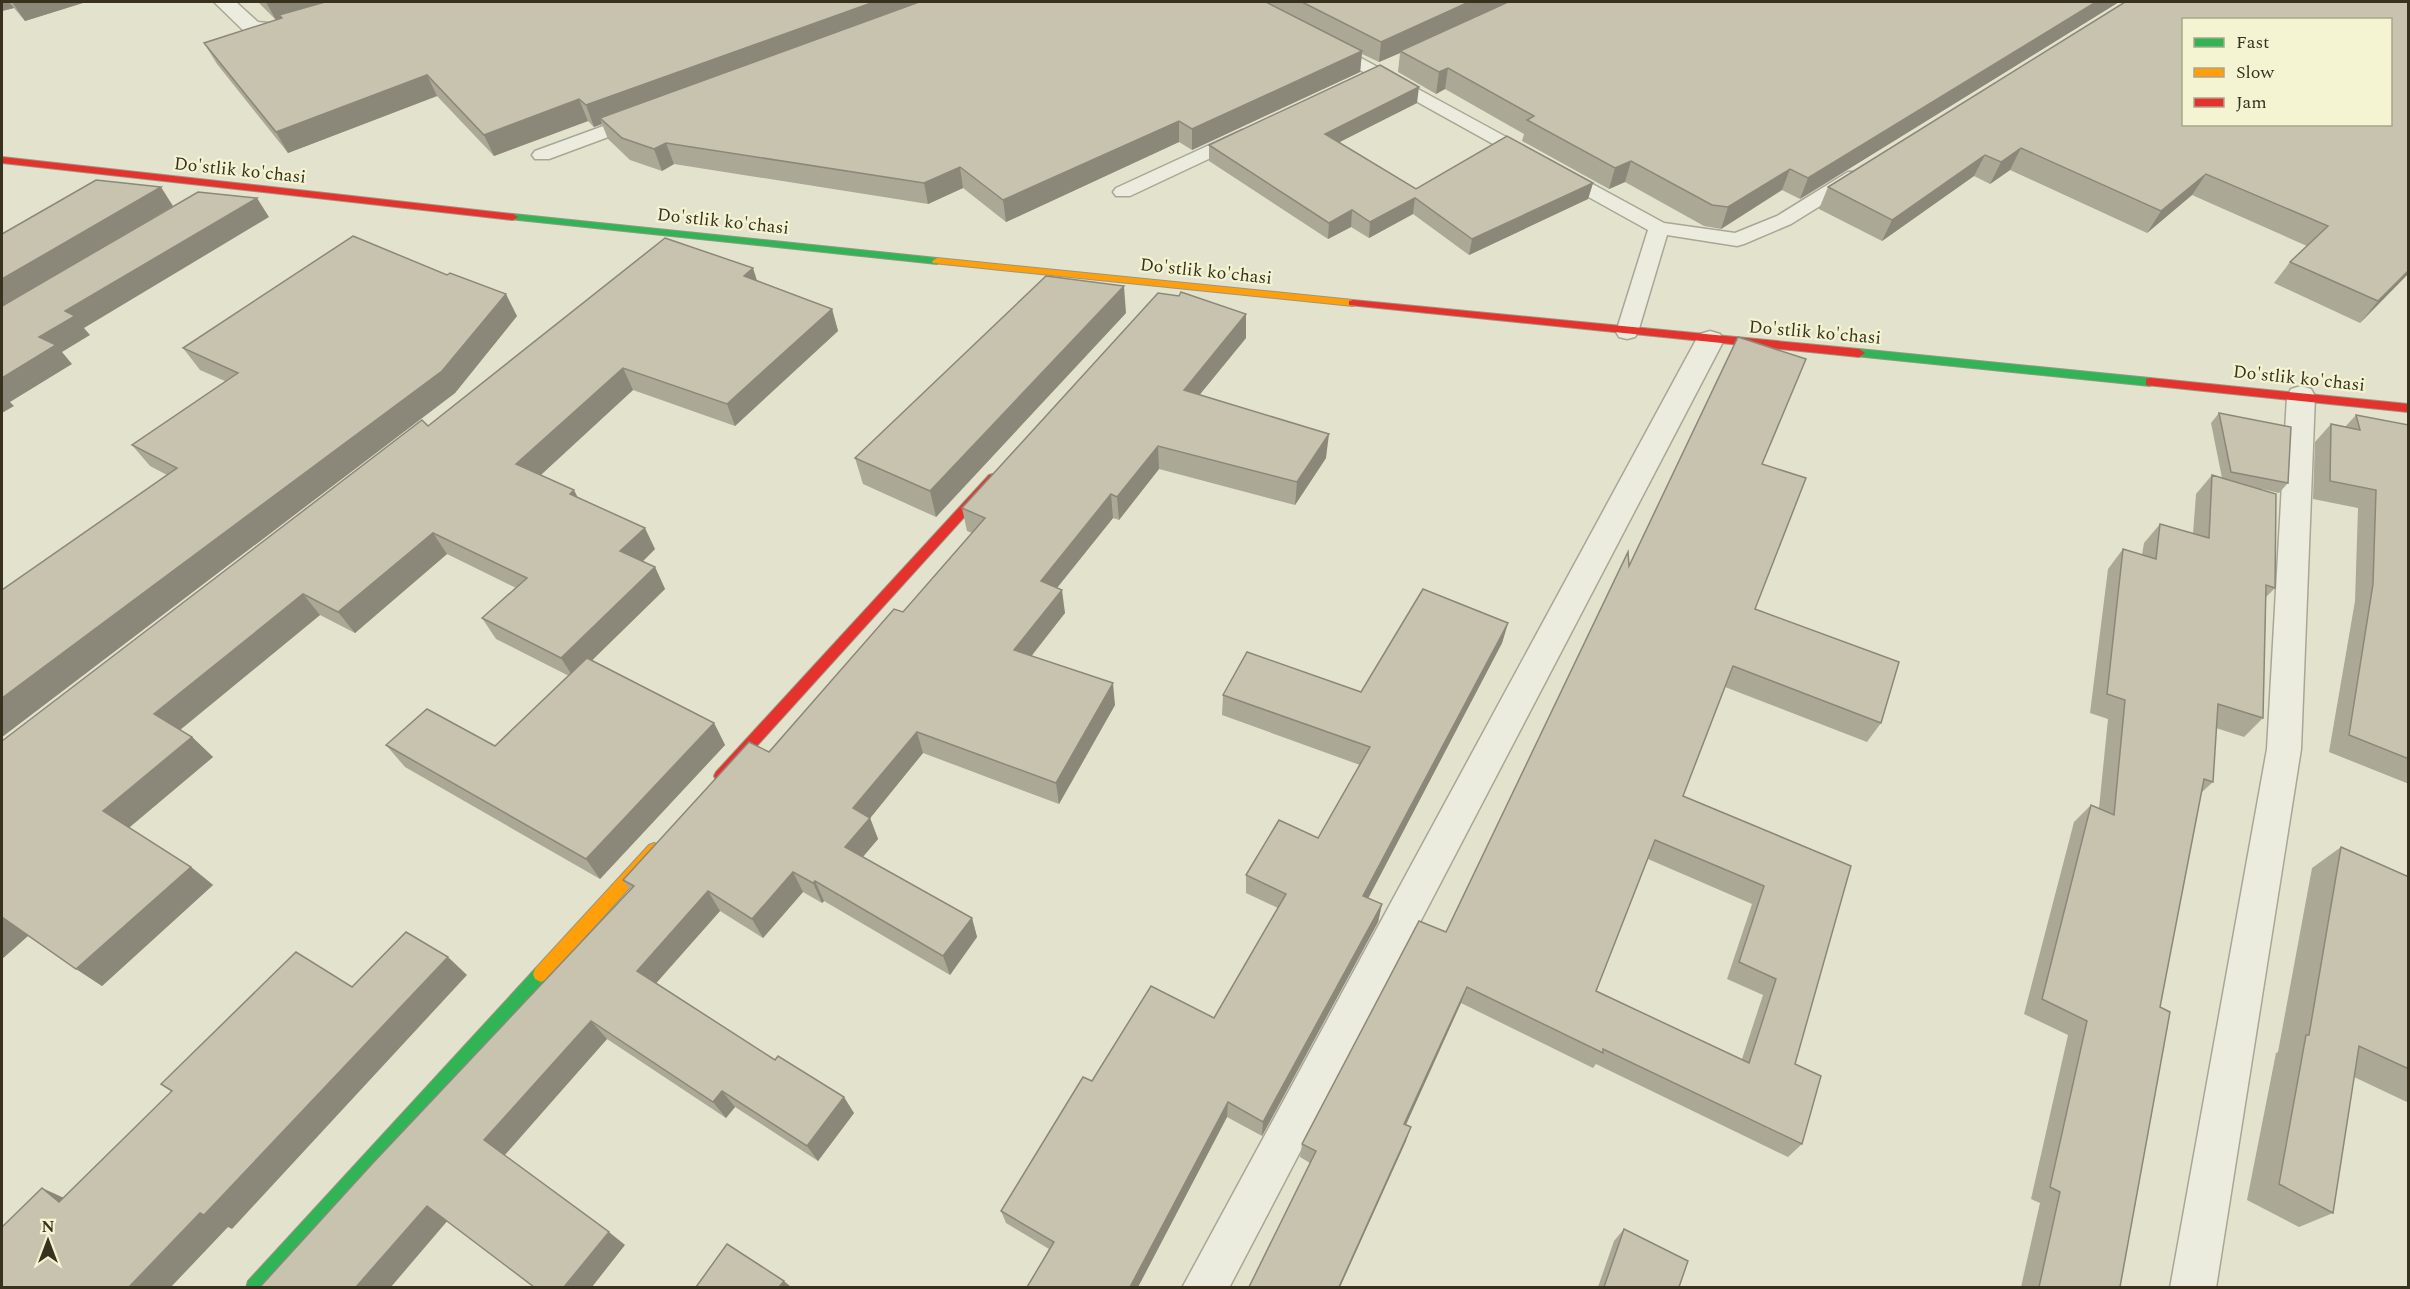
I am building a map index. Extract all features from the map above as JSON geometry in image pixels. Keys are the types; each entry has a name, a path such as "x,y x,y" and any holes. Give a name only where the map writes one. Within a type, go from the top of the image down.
{"street":[{"path":"224,2 252,28 280,30 377,2"},
{"name":"Do'stlik ko'chasi","path":"2,160 228,187 1165,289 2409,408"},
{"path":"197,205 228,187"},
{"path":"653,257 682,235"},
{"path":"1204,1287 1710,340"},
{"path":"2193,1287 2284,749 2301,396"},
{"path":"712,786 1001,470"},
{"path":"255,1287 664,839"}],"lane":[{"path":"1307,34 1659,228 1737,240 1784,220 1874,164"},
{"path":"1358,82 1401,62"},
{"path":"542,155 653,114"},
{"path":"1123,192 1262,127"},
{"path":"1627,332 1659,228"}],"building":[{"path":"325,2 874,2 586,105 579,99 484,135 427,75 276,132 204,43 282,18 279,15"},
{"path":"919,2 1266,2 1362,51 1192,129 1179,121 1003,200 960,167 924,183 666,143 654,149 622,138 600,118"},
{"path":"1302,2 1469,2 1381,42"},
{"path":"1508,2 2096,2 1808,178 1790,169 1728,207 1712,205 1631,161 1615,168 1527,120 1534,116 1448,68 1439,72 1400,51"},
{"path":"2125,2 2409,2 2409,270 2378,301 2290,262 2328,226 2206,174 2161,211 2021,148 2001,162 1985,155 1892,220 1828,187"},
{"path":"1380,65 1419,87 1325,134 1416,189 1507,136 1593,183 1472,239 1415,198 1370,222 1352,210 1329,223 1209,145"},
{"path":"96,180 161,187 2,279 2,234"},
{"path":"198,192 257,198 65,311 75,316 39,337 56,345 2,378 2,306"},
{"path":"353,236 447,275 450,273 506,294 442,371 2,698 2,590 177,468 132,445 238,373 183,348"},
{"path":"665,238 753,268 744,276 832,309 727,404 623,368 516,464 574,490 570,494 645,528 620,551 655,567 561,658 482,618 527,578 433,533 338,612 303,594 154,714 192,737 103,811 191,867 76,969 2,917 2,741 422,420 428,426"},
{"path":"1046,276 1124,286 930,491 855,458"},
{"path":"1181,292 1246,314 1184,390 1329,434 1297,482 1158,446 1117,497 1111,494 1041,581 1062,590 1014,650 1113,683 1056,783 917,732 853,808 870,818 845,847 972,918 943,956 815,881 813,883 793,872 752,919 708,891 637,971 775,1060 778,1056 844,1097 807,1146 722,1091 713,1102 591,1021 484,1140 609,1232 564,1287 534,1287 427,1206 356,1287 260,1287 372,1164 634,886 623,880 749,742 769,752 894,609 903,612 985,518 962,508 1158,293 1179,296"},
{"path":"1738,337 1806,359 1762,464 1806,478 1755,609 1899,662 1881,723 1733,666 1683,796 1851,866 1795,1064 1821,1076 1802,1144 1603,1049 1603,1053 1467,987 1404,1124 1411,1127 1339,1287 1249,1287 1316,1151 1302,1144 1419,921 1446,932 1628,552 1629,566","holes":["1655,840 1764,886 1739,962 1776,979 1749,1063 1596,991"]},
{"path":"2219,413 2291,427 2288,483 2231,472"},
{"path":"2356,415 2409,425 2409,759 2349,735 2373,584 2376,490 2330,481 2331,424 2360,430"},
{"path":"2212,475 2276,494 2275,588 2266,585 2263,718 2218,704 2213,782 2204,779 2160,1007 2170,1012 2120,1287 2039,1287 2060,1192 2050,1187 2087,1021 2042,999 2091,805 2114,815 2125,700 2107,694 2123,549 2156,559 2160,524 2209,538"},
{"path":"1423,589 1508,623 1363,896 1382,904 1263,1122 1228,1102 1130,1287 1027,1287 1054,1242 1001,1211 1083,1077 1092,1081 1151,986 1214,1018 1286,894 1246,875 1279,820 1318,838 1370,747 1223,695 1247,652 1361,692"},
{"path":"587,658 714,723 586,859 386,745 427,709 495,746"},
{"path":"2341,847 2409,877 2409,1069 2359,1046 2333,1213 2279,1184 2306,1035 2309,1035"},
{"path":"406,932 448,957 204,1215 200,1213 129,1287 2,1287 2,1227 42,1188 59,1202 172,1091 161,1084 296,952 352,987"},
{"path":"1624,1229 1688,1261 1679,1287 1604,1287"},
{"path":"727,1244 784,1281 779,1287 696,1287"}],"traffic: fast":[{"path":"513,217 937,261"},
{"path":"1859,353 2150,382"},
{"path":"255,1288 541,974"}],"traffic: slow":[{"path":"937,261 1353,303"},
{"path":"541,974 654,850"}],"traffic: jam":[{"path":"2,160 513,217"},
{"path":"1353,303 1859,353"},
{"path":"2150,382 2408,408"},
{"path":"721,776 993,478"}]}
